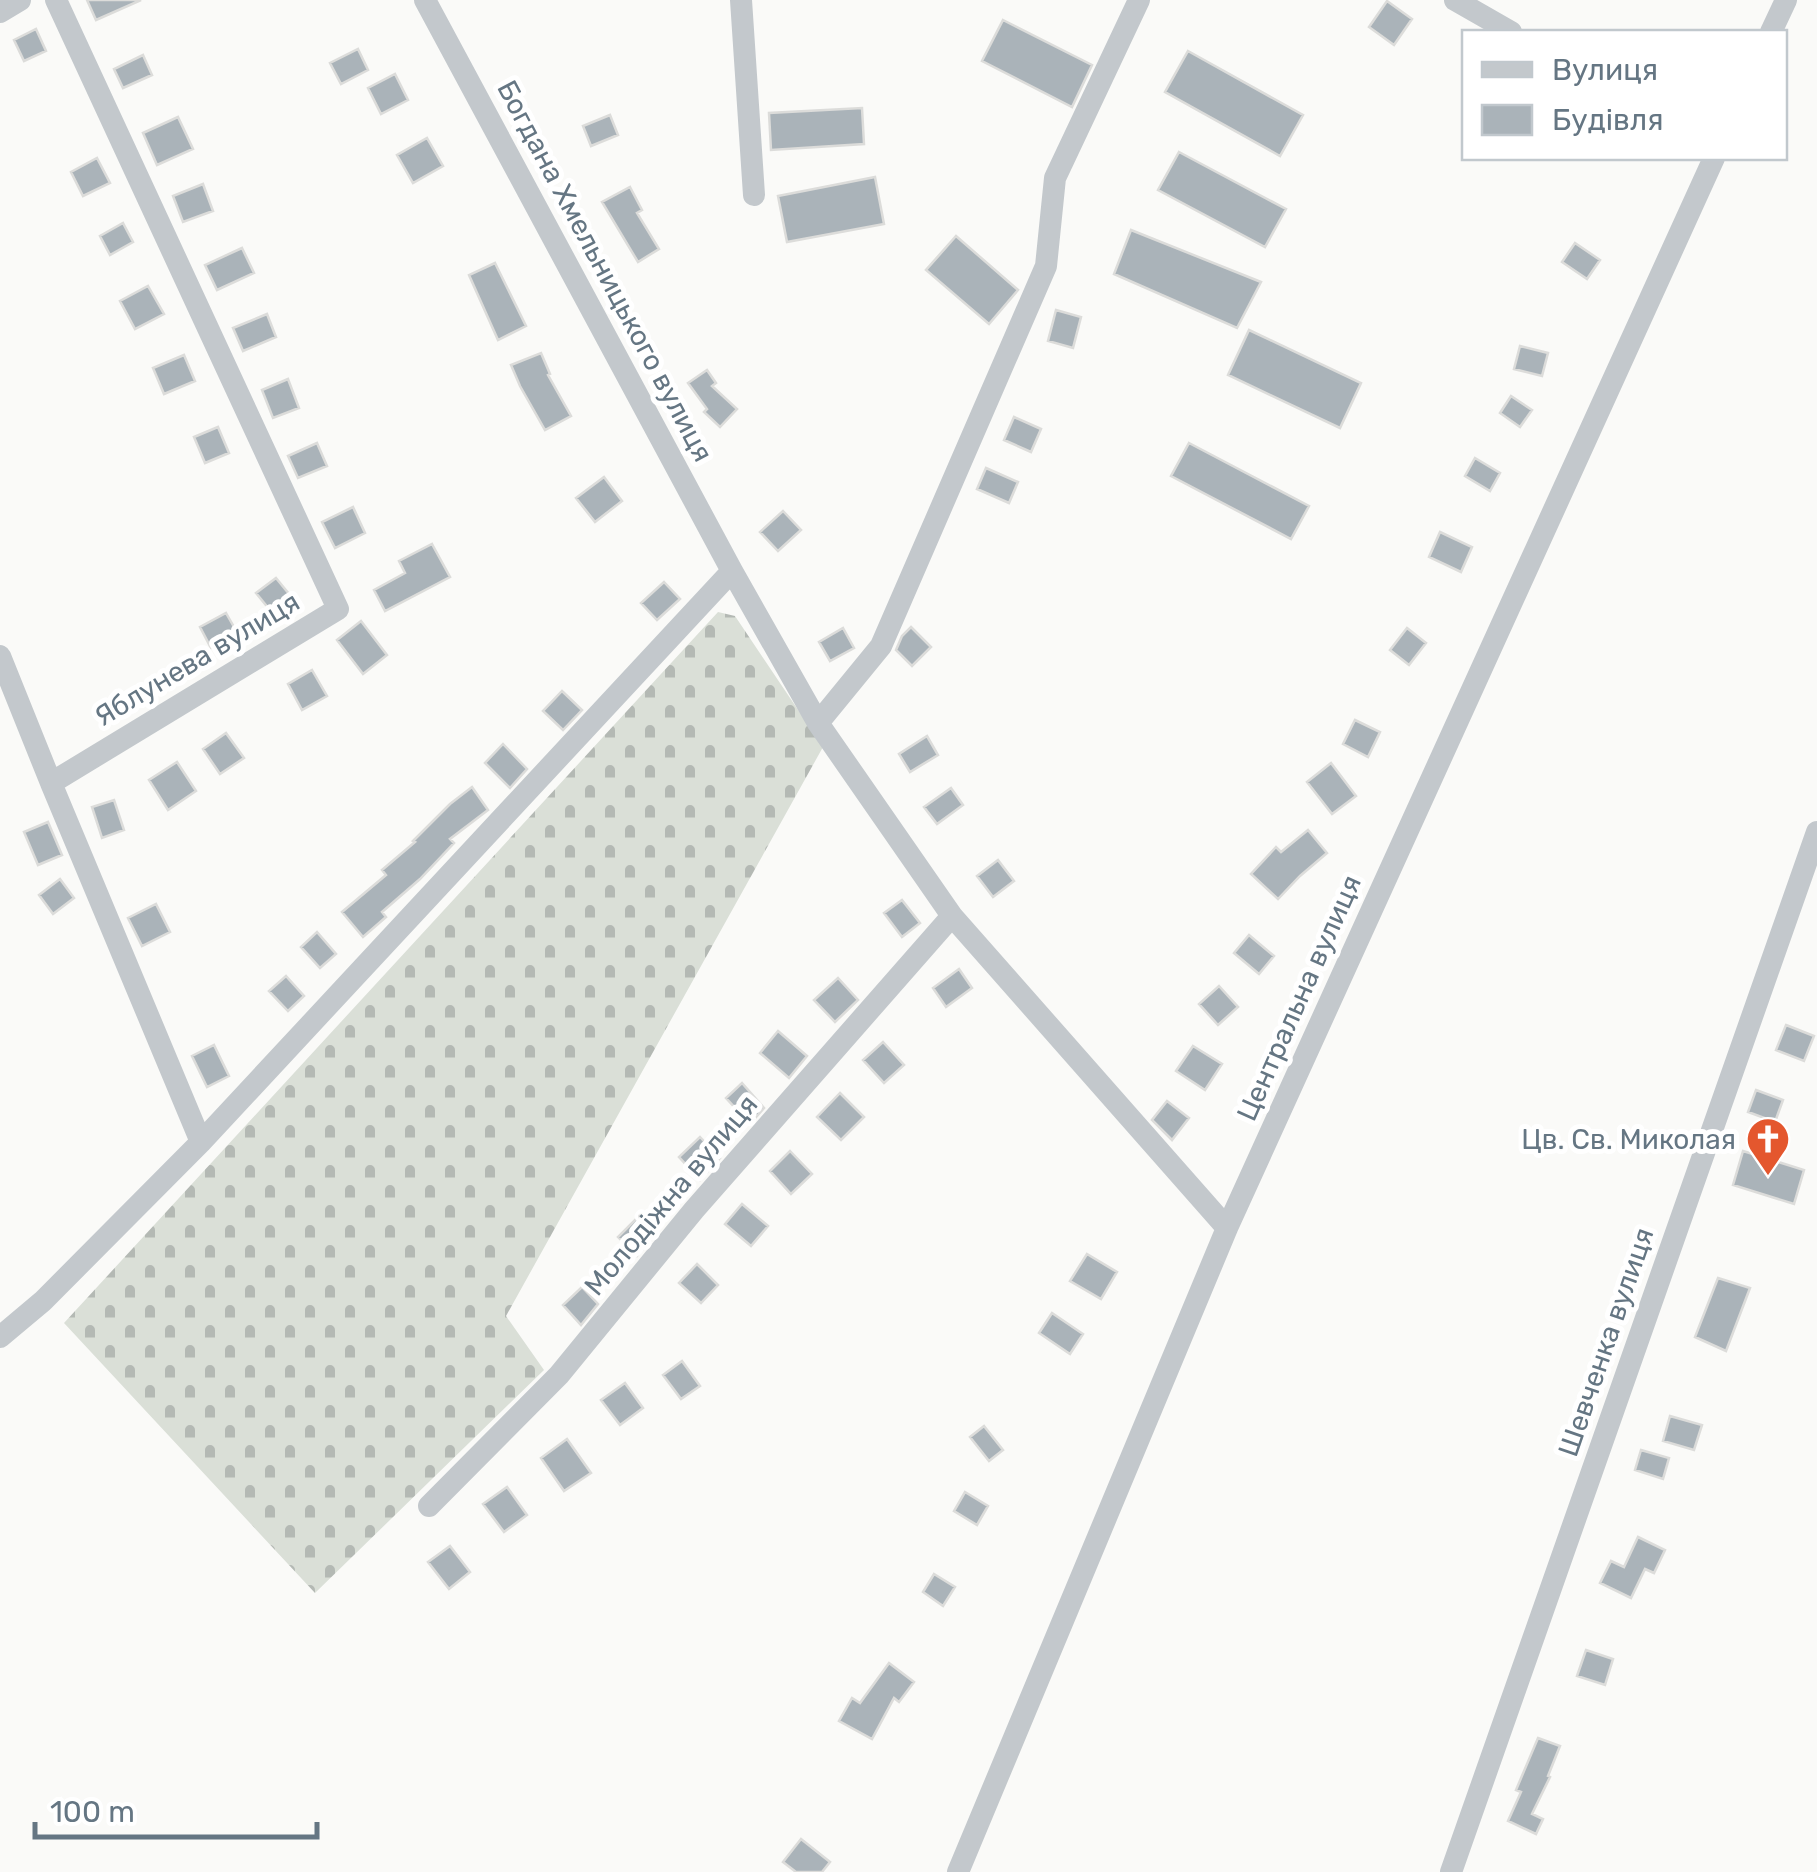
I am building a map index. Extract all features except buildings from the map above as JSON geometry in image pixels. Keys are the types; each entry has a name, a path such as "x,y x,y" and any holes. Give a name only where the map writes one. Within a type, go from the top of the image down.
{"street":[{"path":"0,12 20,0"},
{"name":"Яблунева вулиця","path":"51,783 338,609 56,0"},
{"name":"Богдана Хмельницького вулиця","path":"425,0 818,723 952,916 1228,1228"},
{"path":"741,0 754,194"},
{"path":"818,723 881,646 1046,266 1055,178 1138,0"},
{"path":"1455,0 1508,30"},
{"path":"1772,30 1786,0"},
{"name":"Центральна вулиця","path":"958,1872 1228,1228 1713,160"},
{"path":"0,1337 43,1301 201,1142 732,571"},
{"path":"0,656 201,1142"},
{"name":"Шевченка вулиця","path":"1451,1872 1817,832"},
{"name":"Молодіжна вулиця","path":"428,1506 559,1375 694,1210 952,916"}],"green space":[{"path":"718,612 735,616 823,747 506,1316 544,1370 315,1593 64,1323"}],"place":[{"name":"Цв. Св. Миколая","path":"1768,1177"}]}
